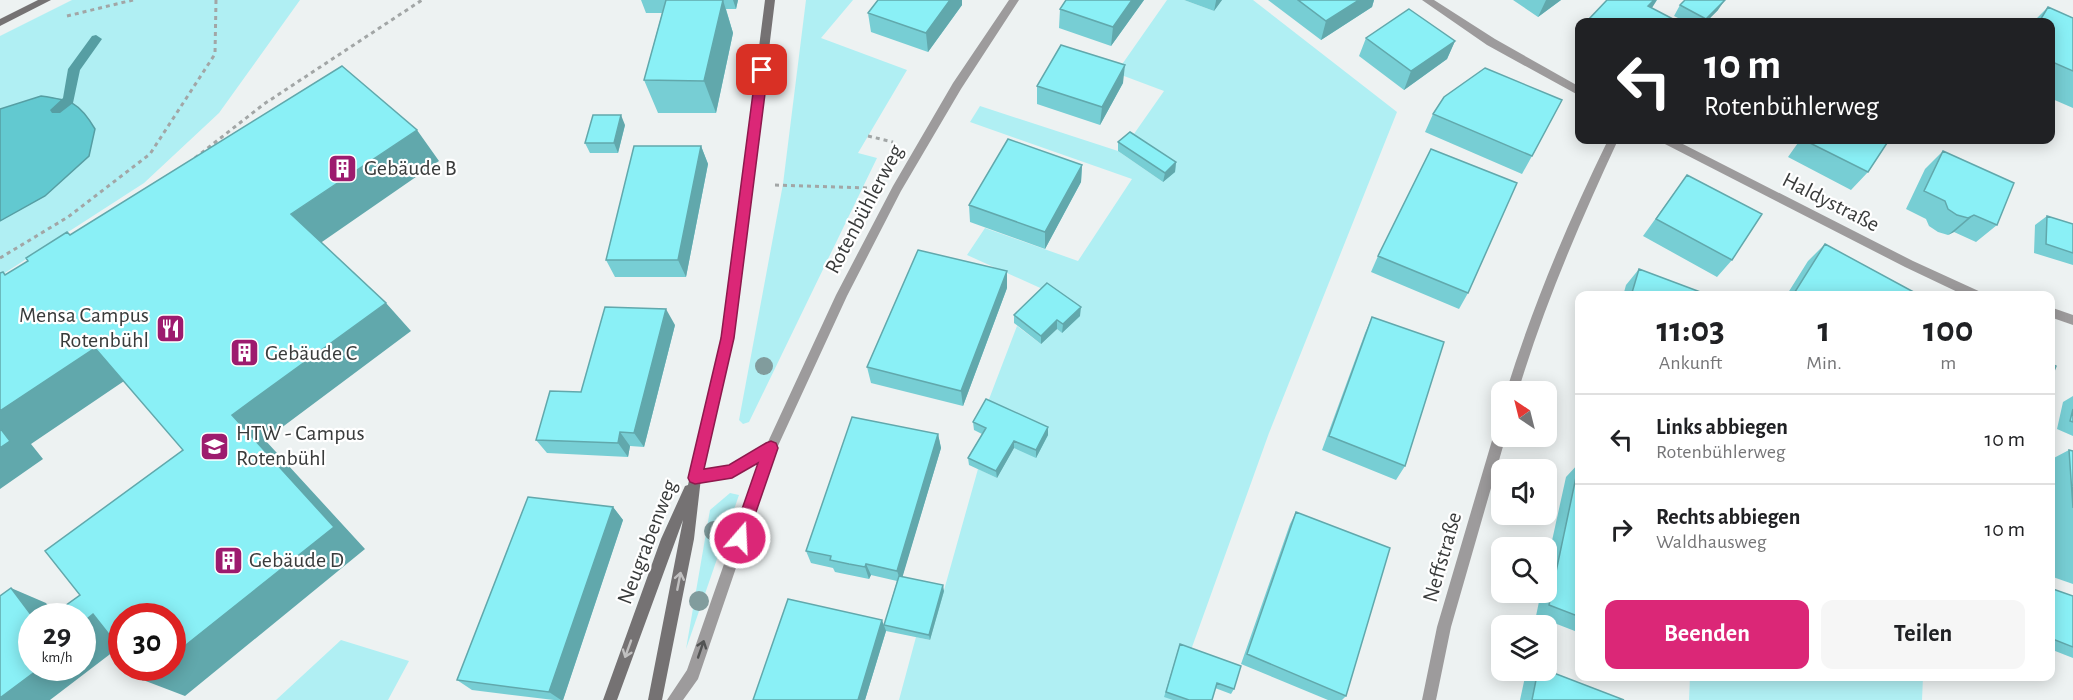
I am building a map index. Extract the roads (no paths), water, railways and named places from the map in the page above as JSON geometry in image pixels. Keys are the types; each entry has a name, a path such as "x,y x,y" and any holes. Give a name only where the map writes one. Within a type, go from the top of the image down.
{"main road":[{"path":"0,23 46,0"},
{"path":"695,478 728,338 770,0"},
{"name":"Neugrabenweg","path":"610,700 668,539 695,478"},
{"name":"Neugrabenweg","path":"655,700 687,539 695,478"}],"street":[{"name":"Rotenbühlerweg","path":"674,700 693,674 771,448 842,295 897,189 957,86 1014,0"},
{"path":"1427,0 1491,42 1575,89"},
{"path":"1515,381 1524,352 1575,220 1611,144"},
{"name":"Haldystraße","path":"1675,144 1926,272 1968,291"},
{"path":"2055,314 2073,320"},
{"name":"Neffstraße","path":"1429,700 1444,627 1496,447"},
{"path":"695,478 732,471 771,448"}],"waterway":[{"path":"56,110 69,100 74,69 96,39"}],"place":[{"name":"Gebäude B","path":"343,168"},
{"name":"Mensa Campus Rotenbühl","path":"170,328"},
{"name":"Gebäude C","path":"244,353"},
{"name":"HTW - Campus Rotenbühl","path":"215,446"},
{"name":"Gebäude D","path":"228,560"}]}
